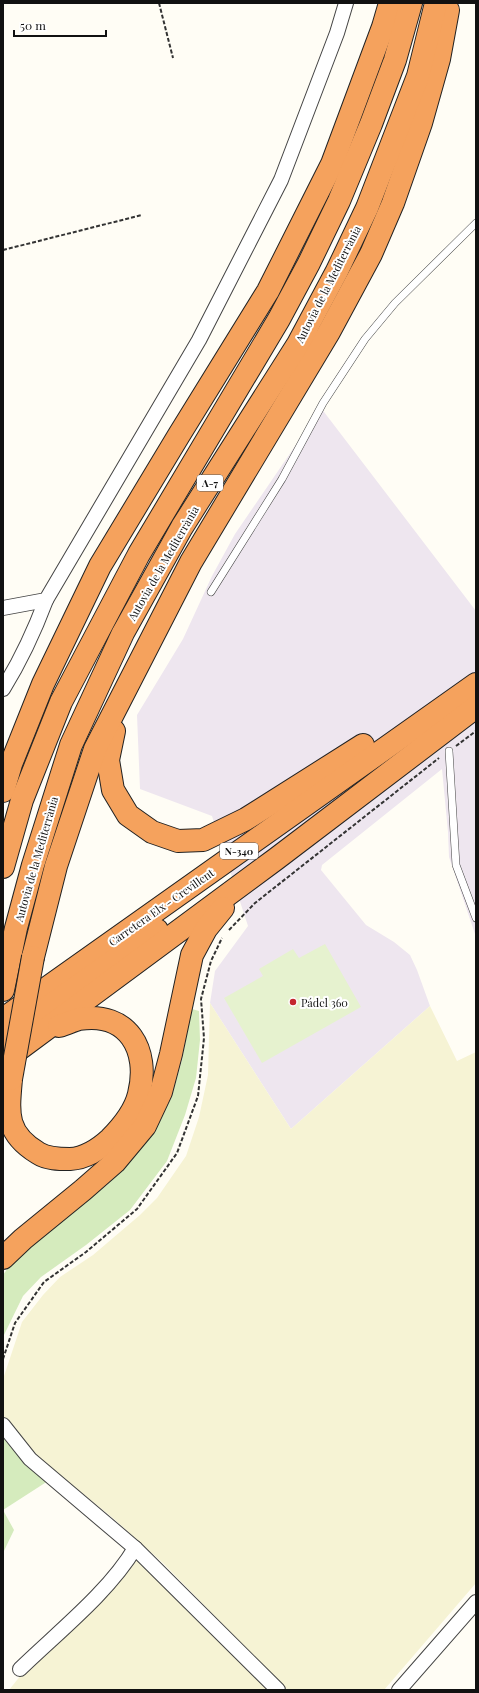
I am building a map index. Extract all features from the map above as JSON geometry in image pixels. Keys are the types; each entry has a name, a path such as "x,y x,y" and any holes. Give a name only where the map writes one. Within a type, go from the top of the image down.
{"highway":[{"path":"3,791 7,771 43,684 100,566 268,290 321,185 335,156 390,3"},
{"name":"A-7","path":"3,867 22,800 61,702 139,554 278,320 309,263 335,208 372,124 395,60 411,3"},
{"name":"Autovia de la Mediterrània","path":"4,982 33,865 71,745 122,633 182,526 298,344 337,271 367,208 418,76 436,3"},
{"path":"9,1057 59,1026 78,1019 94,1018 110,1021 125,1028 135,1040 137,1045 141,1056 142,1068 139,1094 130,1114 117,1132 100,1148 80,1158 58,1159 40,1154 22,1142 13,1128 9,1110 9,1057 56,866 93,756 123,693 191,562 329,332 371,254 393,203 421,123 440,59 450,3"},
{"path":"3,1000 476,667"},
{"name":"Carretera Elx - Crevillent","path":"3,1019 476,684"},
{"path":"123,693 108,760 113,790 128,815 152,832 178,840 203,840 246,819 362,746"},
{"path":"9,1057 276,859 476,707"},
{"name":"Carretera Elx - Crevillent","path":"9,1057 476,707"},
{"path":"3,1258 23,1239 58,1212 115,1162 145,1126 161,1092 171,1054 192,955 206,929 232,898 276,859"}],"street":[{"path":"3,689 19,664 33,636 46,600 199,340 281,180 337,33 346,3"},
{"path":"3,608 46,600"},
{"path":"3,1426 30,1459 135,1548 278,1690"},
{"path":"20,1669 90,1602 124,1566 135,1548"},
{"path":"400,1690 476,1602"}],"lane":[{"path":"211,592 282,479 323,403 365,340 395,302 476,223"},
{"path":"449,751 456,865 476,918"}],"path":[{"path":"159,3 173,58"},
{"path":"3,250 142,215"},
{"path":"229,930 255,903 476,731"},
{"path":"3,1359 15,1323 44,1282 86,1252 137,1209 177,1153 198,1096 204,1038 201,999 211,961 223,936"}],"shaded area":[{"path":"321,408 476,611 476,937 449,857 442,769 322,865 321,870 366,925 394,942 410,955 430,1006 291,1129 210,1003 215,971 248,926 212,816 140,789 137,715 183,639 212,576 235,534"},
{"path":"210,1003 291,1129 430,1006 457,1061 476,1052 476,1583 384,1690 287,1690 163,1563 114,1519 34,1454 3,1415 3,1379 22,1322 43,1295 60,1277 93,1255 140,1215 157,1198 186,1156 199,1117 208,1075"},
{"path":"138,1557 270,1690 9,1690 21,1675"}],"green space":[{"name":"Pádel 360","path":"325,944 361,1007 262,1063 224,998 263,976 259,969 293,949 299,958"},
{"path":"192,1009 199,1011 200,1040 196,1078 185,1115 167,1161 130,1210 86,1245 41,1277 23,1296 3,1337 3,1275 10,1265 43,1235 107,1185 134,1156 155,1130 172,1096 182,1060"},
{"path":"3,1436 21,1458 48,1481 3,1510"},
{"path":"3,1510 14,1530 3,1553"}],"place":[{"name":"Pádel 360","path":"293,1002"}]}
